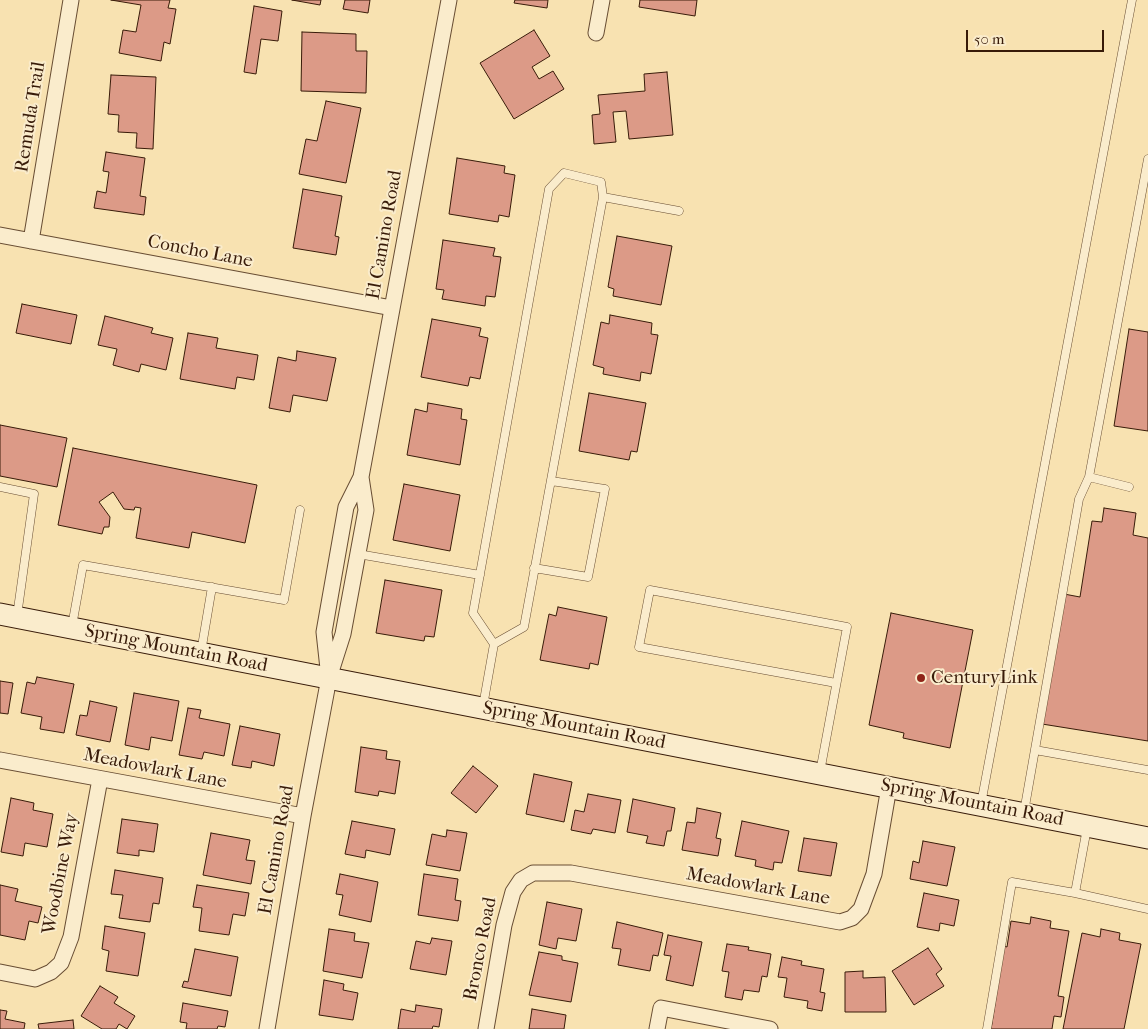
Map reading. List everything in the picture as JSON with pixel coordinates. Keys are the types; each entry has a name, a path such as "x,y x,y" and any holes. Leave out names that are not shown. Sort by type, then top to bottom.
{"main road":[{"name":"Spring Mountain Road","path":"8,616 1148,838"}],"street":[{"name":"Remuda Trail","path":"31,241 71,0"},
{"name":"El Camino Road","path":"329,678 324,632 346,507 361,477 449,0"},
{"path":"596,33 602,0"},
{"name":"Concho Lane","path":"0,235 392,308"},
{"name":"El Camino Road","path":"267,1029 303,816 329,678 343,634 366,510 361,477"},
{"name":"Meadowlark Lane","path":"0,760 303,816"},
{"name":"Woodbine Way","path":"0,972 35,979 51,972 61,962 71,937 100,779"},
{"name":"Meadowlark Lane","path":"521,880 533,873 571,873 840,922 852,918 861,909 874,874 889,787"},
{"name":"Bronco Road","path":"486,1029 504,925 513,892 521,880"},
{"path":"657,1029 661,1008 770,1029"}],"lane":[{"path":"981,805 1132,0"},
{"path":"1024,814 1078,499 1089,477 1148,159"},
{"path":"483,708 494,644 473,613 550,189 564,173 601,182 603,197 524,627 494,644"},
{"path":"603,197 679,211"},
{"path":"1089,477 1129,487"},
{"path":"534,568 588,577 596,538 605,489 551,481"},
{"path":"0,487 34,494 8,616"},
{"path":"72,628 83,565 284,600 300,510"},
{"path":"358,554 480,575"},
{"path":"201,653 212,588"},
{"path":"820,774 847,627 650,590 639,647 836,683"},
{"path":"1035,750 1148,770"},
{"path":"1075,893 1088,826"},
{"path":"987,1029 1012,882 1148,909"}],"building":[{"path":"111,0 170,0 168,8 176,9 170,44 164,42 161,61 119,53 123,30 136,32 141,5"},
{"path":"292,0 321,0 320,5"},
{"path":"345,0 370,0 368,13 343,9"},
{"path":"515,0 548,0 547,8 514,3"},
{"path":"640,0 697,0 695,16 639,7"},
{"path":"254,6 282,11 278,41 261,39 256,74 244,72"},
{"path":"534,30 550,56 532,67 539,79 553,71 564,89 514,119 480,63"},
{"path":"302,32 356,34 356,51 367,51 366,93 301,91"},
{"path":"667,72 673,135 629,139 626,111 613,112 616,142 594,144 592,115 600,114 598,95 645,91 644,74"},
{"path":"111,75 156,77 153,149 136,148 137,133 118,132 119,115 108,114"},
{"path":"326,101 361,108 346,183 299,174 306,139 317,141"},
{"path":"106,152 145,158 140,196 146,197 144,215 94,208 97,191 106,193 109,172 103,171"},
{"path":"457,158 505,166 504,173 515,175 509,217 499,215 498,222 449,214"},
{"path":"303,189 342,196 335,236 339,237 336,255 293,248"},
{"path":"617,236 672,246 661,305 613,296 614,289 608,287"},
{"path":"443,240 495,248 493,256 501,257 495,297 486,296 485,306 442,299 444,290 436,289"},
{"path":"22,304 77,315 71,344 16,333"},
{"path":"610,315 652,323 651,334 658,335 651,374 641,372 640,381 603,374 604,368 593,365 601,322 609,324"},
{"path":"105,316 153,328 151,333 173,338 166,370 141,364 139,372 113,365 117,349 98,345"},
{"path":"432,319 481,328 479,336 488,338 480,379 470,377 468,386 421,377"},
{"path":"1129,329 1148,332 1148,431 1114,426"},
{"path":"188,333 218,338 216,348 258,355 254,380 237,377 235,389 180,379"},
{"path":"297,351 336,358 327,401 293,395 290,412 269,408 278,357 296,361"},
{"path":"589,393 646,403 637,452 631,451 629,460 579,451"},
{"path":"428,403 462,409 461,419 467,420 460,465 407,455 415,409 427,412"},
{"path":"0,425 67,438 57,487 0,476"},
{"path":"73,448 257,485 245,543 192,532 189,548 136,538 141,508 135,507 134,510 124,509 113,492 99,502 110,517 109,527 104,527 102,534 58,525"},
{"path":"404,484 460,495 450,551 393,540"},
{"path":"1104,508 1136,513 1133,535 1148,538 1148,741 1042,724 1064,594 1080,597 1092,521 1102,522"},
{"path":"385,580 442,590 434,637 425,636 424,641 376,633"},
{"path":"558,607 607,617 598,665 590,663 589,669 540,660 549,614 556,616"},
{"name":"CenturyLink","path":"891,613 973,630 950,748 903,738 904,733 869,725"},
{"path":"37,677 74,684 64,733 40,729 42,717 21,713 27,682 35,684"},
{"path":"0,681 13,683 8,714 0,713"},
{"path":"134,693 179,701 172,741 151,737 149,750 125,745"},
{"path":"90,701 117,707 110,742 76,735 80,715 87,716"},
{"path":"188,708 201,710 199,718 230,724 224,756 204,752 202,759 179,755"},
{"path":"240,726 280,734 274,766 252,761 251,768 232,765"},
{"path":"361,747 387,751 386,759 400,761 395,794 379,791 378,796 355,792"},
{"path":"473,766 498,786 476,813 451,793"},
{"path":"534,774 572,782 564,822 526,814"},
{"path":"588,794 621,800 615,833 593,829 591,834 571,830 575,810 584,812"},
{"path":"11,798 34,803 33,810 53,814 47,847 25,843 23,856 1,852"},
{"path":"633,799 675,808 671,831 667,831 664,846 646,843 648,836 627,832"},
{"path":"697,808 721,813 716,838 721,839 718,856 682,850 687,822 695,823"},
{"path":"122,819 158,824 154,852 139,850 139,856 117,853"},
{"path":"352,821 395,829 390,855 366,850 365,858 345,854"},
{"path":"742,821 789,831 782,863 774,862 773,870 755,866 756,860 735,856"},
{"path":"447,830 467,833 460,871 426,865 432,834 446,837"},
{"path":"211,833 250,840 246,860 255,861 251,884 203,875"},
{"path":"804,838 837,843 831,876 798,871"},
{"path":"923,841 955,847 947,886 910,879 913,861 919,863"},
{"path":"115,870 163,878 159,904 153,903 150,922 119,918 123,895 111,894"},
{"path":"340,874 378,882 371,922 339,915 343,895 336,894"},
{"path":"424,874 458,879 455,900 461,901 458,921 418,915"},
{"path":"0,885 18,889 15,901 42,907 38,923 29,921 25,940 0,935"},
{"path":"197,885 249,893 245,916 233,914 229,935 199,931 202,908 193,907"},
{"path":"924,893 959,900 954,926 940,923 939,931 917,927"},
{"path":"547,902 582,909 576,941 558,938 556,949 539,945"},
{"path":"1031,917 1051,921 1050,928 1069,931 1058,996 1064,997 1061,1017 1054,1016 1052,1029 991,1029 1004,946 1007,947 1011,921 1030,924"},
{"path":"617,922 663,933 658,956 653,955 650,971 618,965 621,949 612,948"},
{"path":"105,926 145,933 138,976 106,971 109,951 102,949"},
{"path":"329,929 355,933 354,941 369,943 362,978 323,971"},
{"path":"1101,929 1120,933 1119,940 1141,944 1124,1029 1063,1029 1082,933 1100,937"},
{"path":"668,935 702,942 693,986 666,980 671,956 664,955"},
{"path":"432,938 452,941 446,975 410,969 416,941 430,944"},
{"path":"727,944 749,947 748,950 771,954 767,977 762,976 759,992 744,990 742,1000 725,997 729,972 722,971"},
{"path":"928,948 942,969 936,974 944,986 914,1005 892,971"},
{"path":"195,949 238,957 231,996 182,987 184,981 188,982"},
{"path":"539,952 562,956 562,960 578,963 571,1002 529,995"},
{"path":"782,957 802,961 801,965 824,969 820,992 825,993 822,1011 807,1008 808,1001 784,997 787,978 778,977"},
{"path":"863,971 863,978 885,977 886,1012 845,1012 845,972"},
{"path":"324,980 344,984 343,990 358,993 353,1020 319,1015"},
{"path":"100,986 118,997 114,1003 135,1016 127,1029 119,1024 116,1029 102,1029 81,1016"},
{"path":"183,1003 228,1011 225,1027 218,1026 217,1029 186,1029 187,1023 180,1022"},
{"path":"416,1005 442,1009 439,1027 433,1026 432,1029 398,1029 401,1009 415,1012"},
{"path":"532,1009 566,1015 564,1029 529,1029"},
{"path":"0,1010 7,1011 5,1019 25,1023 24,1029 0,1029"},
{"path":"73,1020 74,1029 39,1029 38,1024"}],"place":[{"name":"CenturyLink","path":"921,678"}]}
